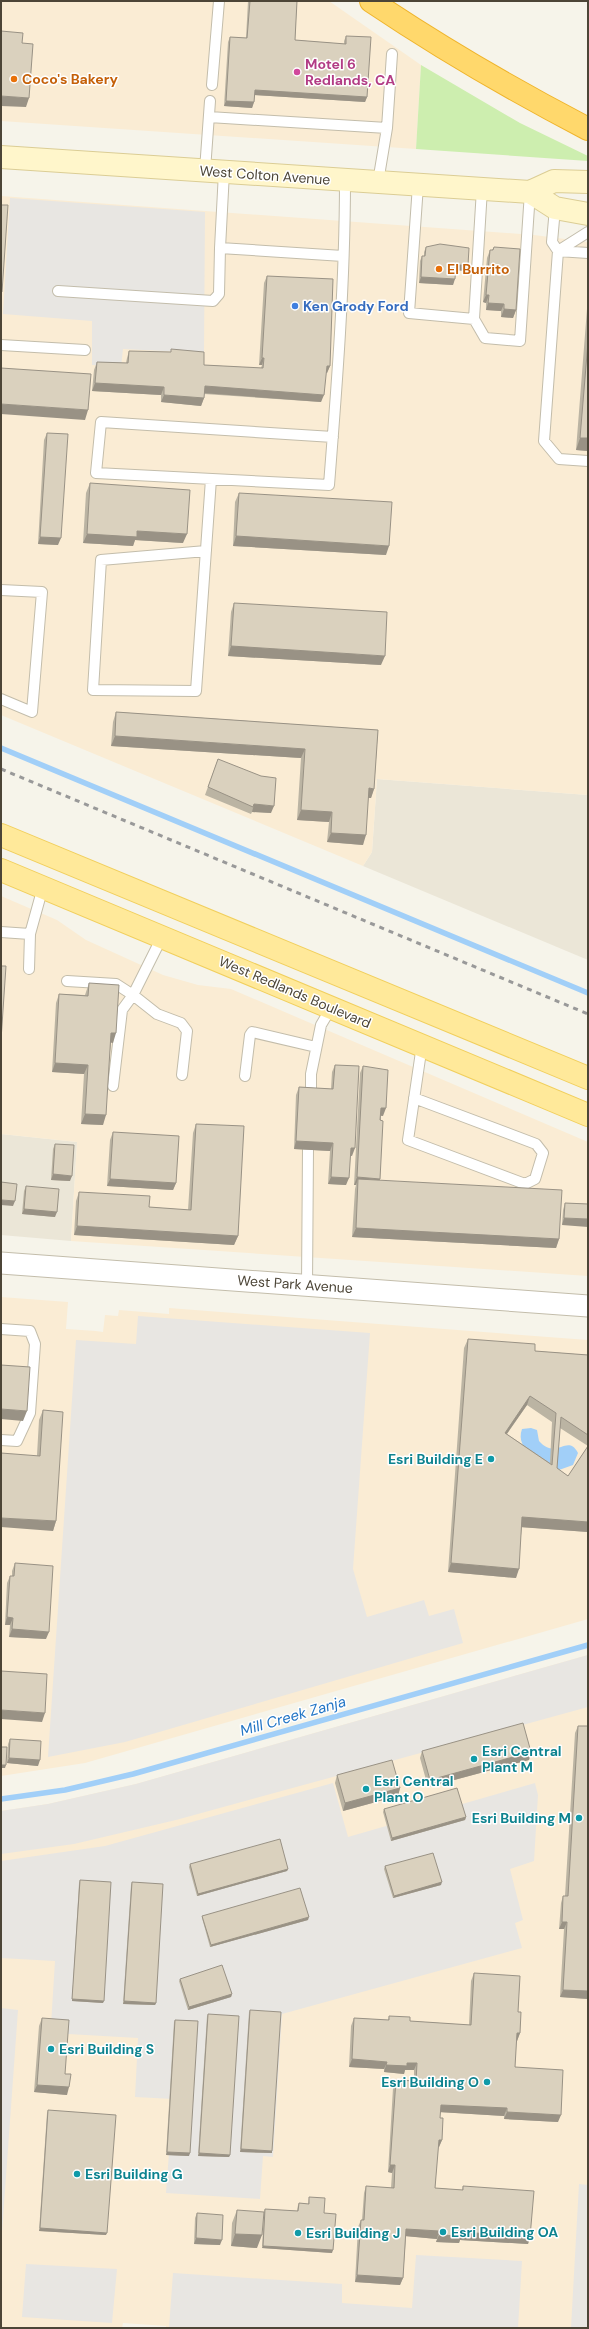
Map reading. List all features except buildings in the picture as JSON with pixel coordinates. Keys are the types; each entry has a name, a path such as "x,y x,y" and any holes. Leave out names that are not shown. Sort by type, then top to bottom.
{"highway":[{"path":"371,1 424,36 503,84 588,129"}],"main road":[{"name":"West Colton Avenue","path":"1,157 482,190 530,192 554,181 588,182"},
{"path":"530,192 554,208 588,214"},
{"path":"1,835 588,1078"},
{"name":"West Redlands Boulevard","path":"1,870 588,1115"}],"street":[{"name":"West Park Avenue","path":"1,1263 588,1306"}],"lane":[{"path":"212,85 219,1"},
{"path":"378,182 387,128 392,54"},
{"path":"58,291 213,301 219,294 220,248 209,117 210,101"},
{"path":"209,117 387,128"},
{"path":"333,437 101,422 96,473 329,485 333,437 343,256 345,180"},
{"path":"418,185 409,313 474,319"},
{"path":"482,190 474,319 485,338 520,341 530,192"},
{"path":"554,208 552,242 558,251 544,441 559,459 588,461"},
{"path":"558,251 588,232"},
{"path":"220,248 343,256"},
{"path":"558,251 588,253"},
{"path":"1,345 85,350"},
{"path":"206,551 101,560 93,690 196,691 206,551 211,479"},
{"path":"1,590 42,592 32,712 1,699"},
{"path":"29,969 30,934 43,887"},
{"path":"1,932 30,934"},
{"path":"114,1086 122,1010 133,995 162,937"},
{"path":"67,981 116,984 133,995 156,1014 181,1023 187,1031 182,1074"},
{"path":"310,1095 311,1074 320,1025 331,1008"},
{"path":"245,1076 250,1035 252,1032 316,1047"},
{"path":"414,1098 536,1144 543,1153 535,1179 525,1184 408,1140 414,1098 422,1045"},
{"path":"307,1285 308,1149"},
{"path":"1,1329 30,1331 35,1344 30,1413 17,1441 1,1440"}],"shaded area":[{"path":"1,1 329,1 421,65 416,149 1,121"},
{"path":"1,196 534,235 588,242 588,795 377,779 372,852 363,866 1,715"},
{"path":"10,198 205,212 204,353 123,349 121,367 92,365 92,321 3,314"},
{"path":"377,779 588,795 588,960 363,866 372,852"},
{"path":"1,896 57,920 86,940 163,975 198,985 231,989 588,1142 588,1276 71,1241 77,1142 1,1134"},
{"path":"1,1134 77,1142 71,1241 1,1235"},
{"path":"1,1297 68,1302 66,1329 103,1332 105,1315 118,1316 119,1310 169,1314 169,1308 588,1340 588,1619 85,1763 1,1776"},
{"path":"138,1316 370,1333 353,1569 367,1617 424,1600 429,1616 454,1609 463,1643 125,1742 48,1757 76,1340 136,1344"},
{"path":"588,1655 588,2328 166,2328 166,2326 123,2323 122,2328 1,2328 1,1811 48,1804 136,1784"},
{"path":"588,1655 588,1707 176,1820 74,1844 1,1854 1,1811 48,1804 136,1784"},
{"path":"333,1783 348,1837 535,1783 538,1795 534,1861 510,1869 523,1920 515,1923 522,1948 282,2014 273,2157 263,2156 260,2199 166,2193 173,2099 135,2097 138,2038 68,2034 69,2027 51,2025 55,1961 1,1958 1,1861 105,1846"},
{"path":"1,2008 18,2010 1,2246"},
{"path":"579,2184 588,2185 588,2328 571,2328"},
{"path":"416,2255 522,2261 518,2328 169,2328 173,2273 342,2284 342,2303 412,2308"},
{"path":"26,2264 117,2269 112,2323 22,2317"}],"green space":[{"path":"421,65 520,123 588,156 588,161 416,149"}],"water":[{"path":"531,1428 537,1430 539,1441 545,1446 556,1448 570,1446 574,1448 578,1453 573,1465 559,1470 539,1459 526,1449 522,1443 522,1429"}],"waterway":[{"path":"1,748 588,993"},
{"name":"Mill Creek Zanja","path":"1,1799 65,1790 133,1774 588,1645"}],"railway":[{"path":"1,769 588,1014"}],"place":[{"name":"Motel 6 Redlands, CA","path":"297,72"},
{"name":"Coco's Bakery","path":"14,79"},
{"name":"El Burrito","path":"439,269"},
{"name":"Ken Grody Ford","path":"295,306"},
{"name":"Esri Building E","path":"491,1459"},
{"name":"Esri Central Plant M","path":"474,1759"},
{"name":"Esri Central Plant O","path":"366,1789"},
{"name":"Esri Building M","path":"579,1818"},
{"name":"Esri Building S","path":"51,2049"},
{"name":"Esri Building O","path":"487,2082"},
{"name":"Esri Building G","path":"77,2174"},
{"name":"Esri Building OA","path":"443,2232"},
{"name":"Esri Building J","path":"298,2233"}]}
